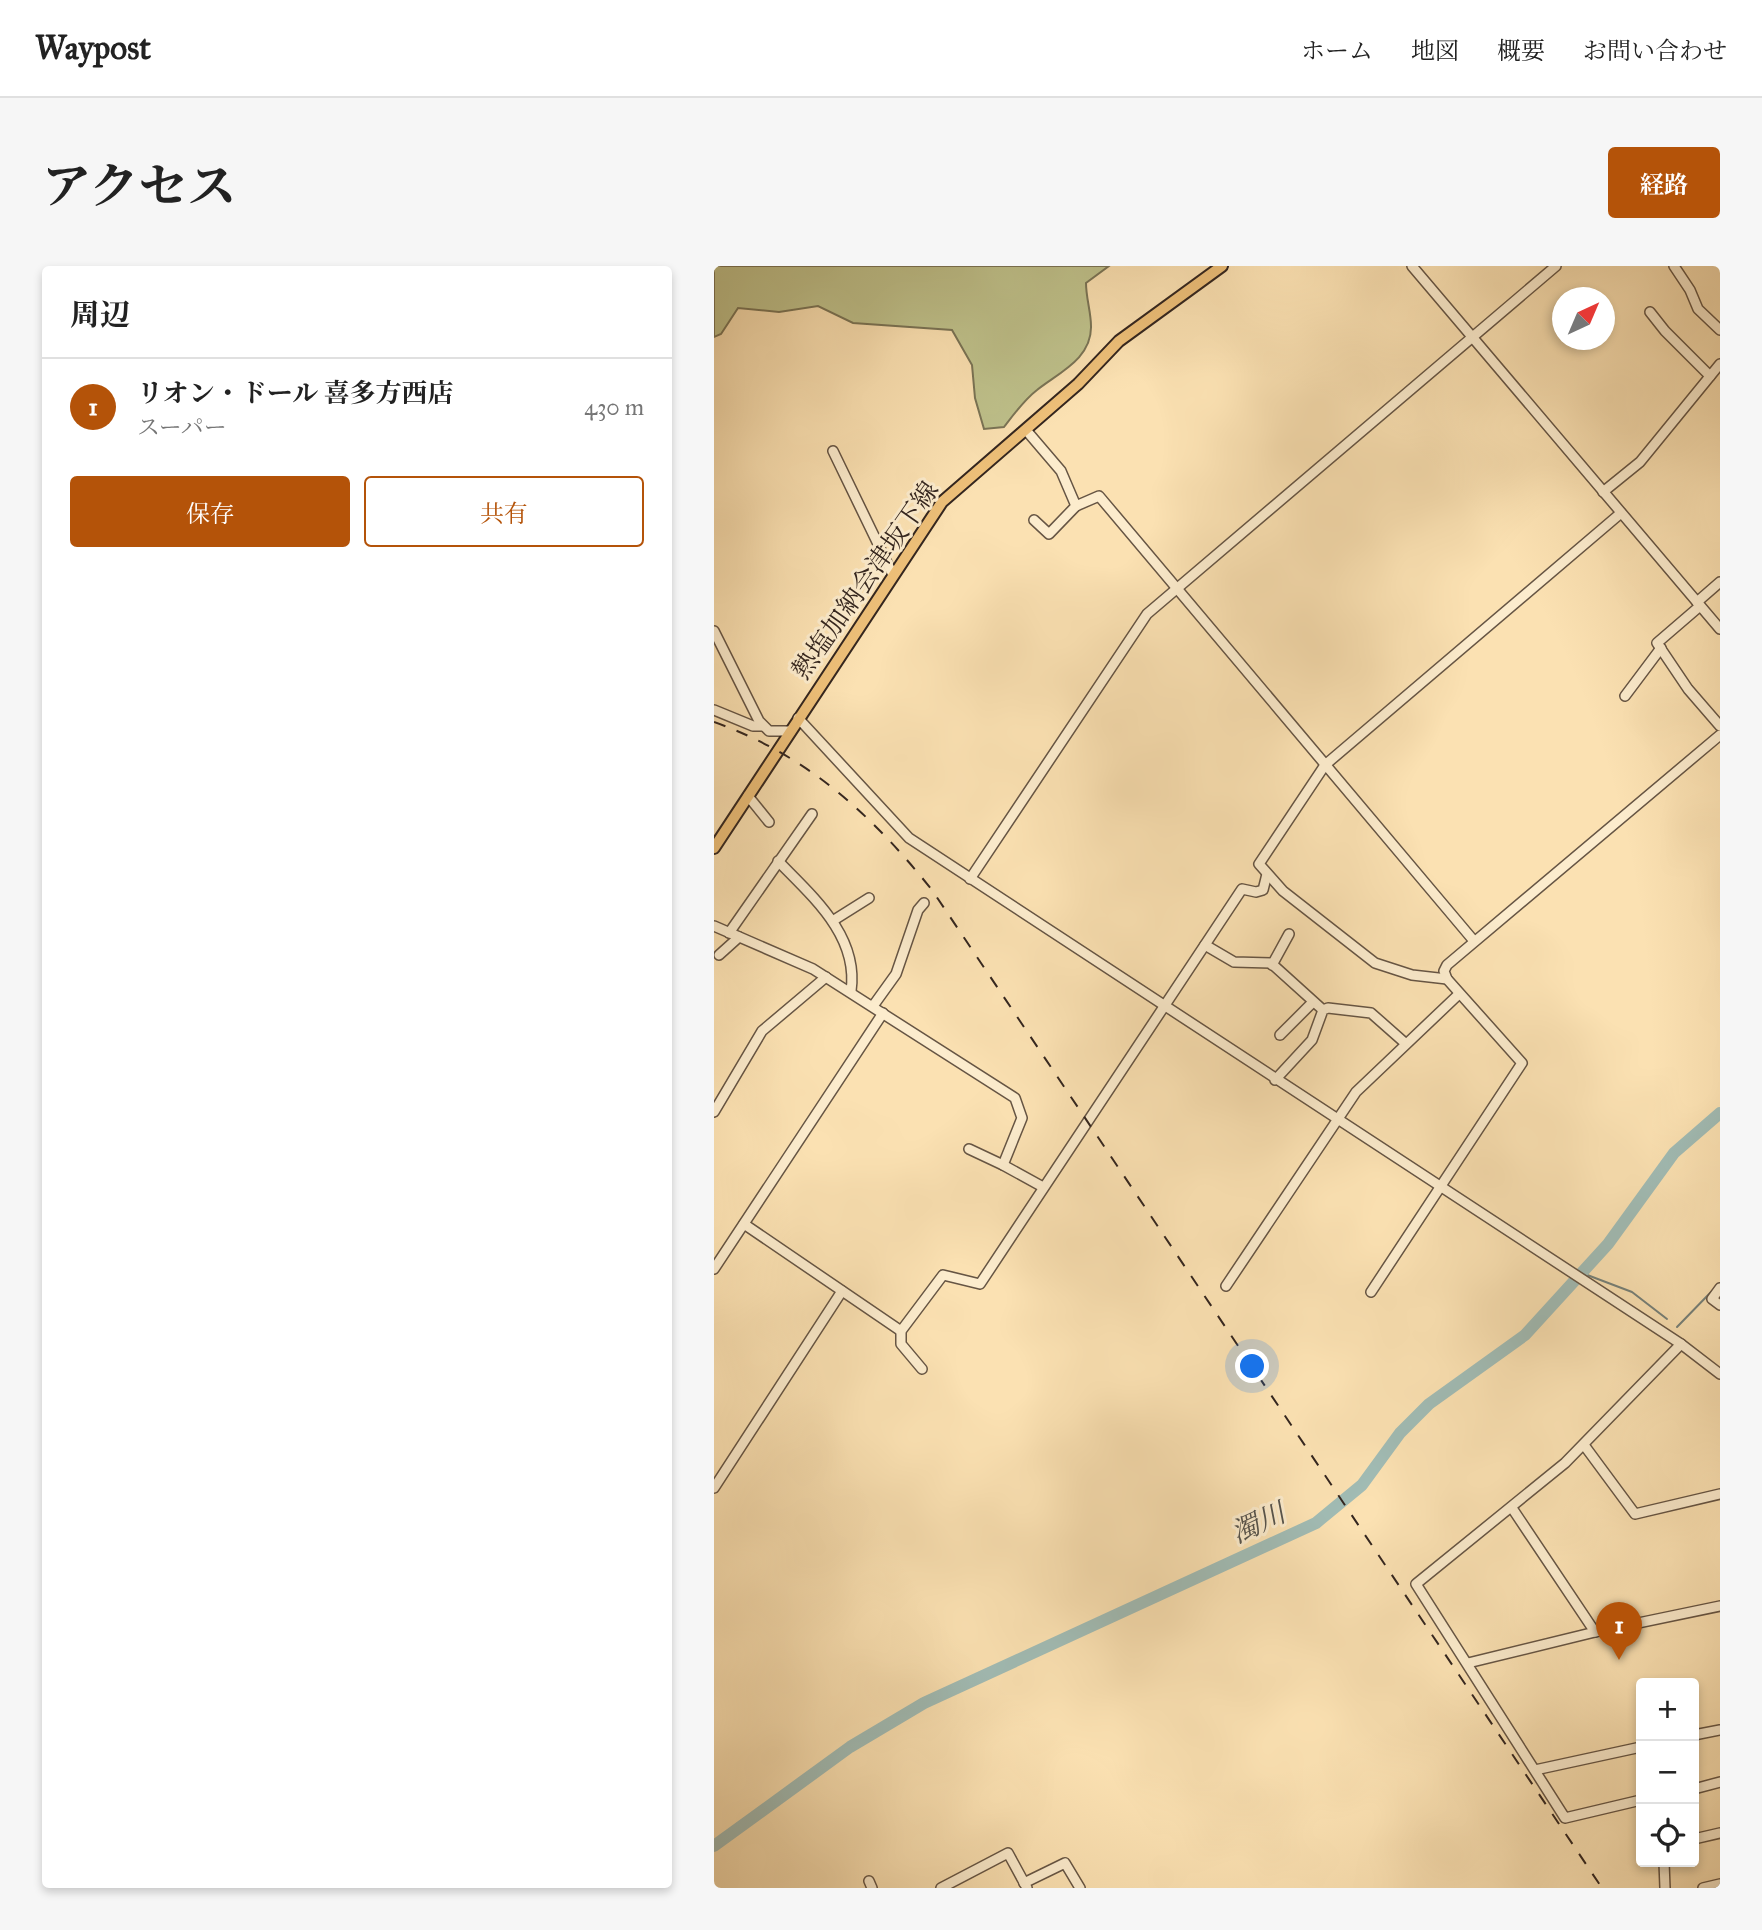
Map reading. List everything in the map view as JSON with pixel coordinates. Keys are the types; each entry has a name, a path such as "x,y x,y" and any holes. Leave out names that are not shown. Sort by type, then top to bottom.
{"main road":[{"name":"熱塩加納会津坂下線","path":"714,848 942,502 1078,384 1119,341 1222,266"}],"street":[{"path":"1412,266 1720,629"},
{"path":"970,879 1147,614 1556,266"},
{"path":"1674,266 1690,290 1698,309 1720,330"},
{"path":"1650,312 1710,376"},
{"path":"1603,492 1640,462 1720,363"},
{"path":"1026,430 1060,471 1076,506"},
{"path":"833,451 893,575"},
{"path":"1034,520 1049,534 1076,506 1100,496 1474,942"},
{"path":"1447,979 1412,975 1375,963 1267,874 1259,864 1325,765 1621,513"},
{"path":"1720,582 1658,640 1688,689 1720,726"},
{"path":"714,631 763,726 769,731 791,731"},
{"path":"1625,696 1661,648"},
{"path":"714,710 753,726 763,726"},
{"path":"798,718 898,828 970,879 1275,1080 1681,1344 1720,1374"},
{"path":"1371,1292 1522,1063 1447,979 1444,971 1447,965 1720,735"},
{"path":"748,796 769,821"},
{"path":"729,933 812,814"},
{"path":"778,861 834,920 853,971 851,990"},
{"path":"922,1368 901,1343 901,1331 943,1275 951,1274 980,1284 1242,890 1263,890 1267,874"},
{"path":"834,920 869,898"},
{"path":"873,1006 896,974 917,913 924,903"},
{"path":"714,926 826,976 851,990 1019,1102 1021,1128 1003,1165"},
{"path":"1272,965 1289,934"},
{"path":"719,955 739,937"},
{"path":"1205,945 1234,962 1272,965 1323,1010 1371,1013 1405,1043"},
{"path":"714,1112 741,1070 759,1034 826,976"},
{"path":"1226,1286 1360,1086 1459,994"},
{"path":"1280,1035 1312,1003"},
{"path":"1275,1080 1312,1040 1323,1010"},
{"path":"714,1269 883,1013"},
{"path":"969,1149 1043,1187"},
{"path":"744,1224 901,1331"},
{"path":"1720,1288 1712,1299 1720,1305"},
{"path":"714,1488 842,1291"},
{"path":"1636,1801 1565,1818 1416,1584 1512,1508 1584,1445 1681,1344"},
{"path":"1584,1445 1635,1514 1720,1494"},
{"path":"1512,1508 1595,1632"},
{"path":"1468,1663 1595,1632 1720,1606"},
{"path":"1699,1734 1720,1730"},
{"path":"1535,1770 1636,1748"},
{"path":"1699,1788 1720,1782"},
{"path":"1699,1838 1720,1833"},
{"path":"941,1888 1008,1853 1026,1885 1065,1863 1080,1888"},
{"path":"1664,1867 1665,1888"},
{"path":"1703,1888 1720,1884"}],"green space":[{"path":"714,266 1109,266 1086,283 1091,326 1090,338 1080,356 1032,394 1004,427 984,429 975,398 972,365 952,330 853,323 818,306 779,312 738,308 721,334 714,337"}],"waterway":[{"name":"濁川","path":"714,1846 850,1747 924,1703 1316,1523 1362,1485 1400,1433 1429,1404 1525,1335 1608,1244 1674,1153 1720,1113"},
{"path":"1582,1273 1632,1292 1667,1319"},
{"path":"1677,1327 1712,1291"}],"railway":[{"path":"714,722 779,751 835,790 885,836 932,890 1602,1888"}],"place":[{"name":"リオン・ドール 喜多方西店","path":"1619,1660"}]}
